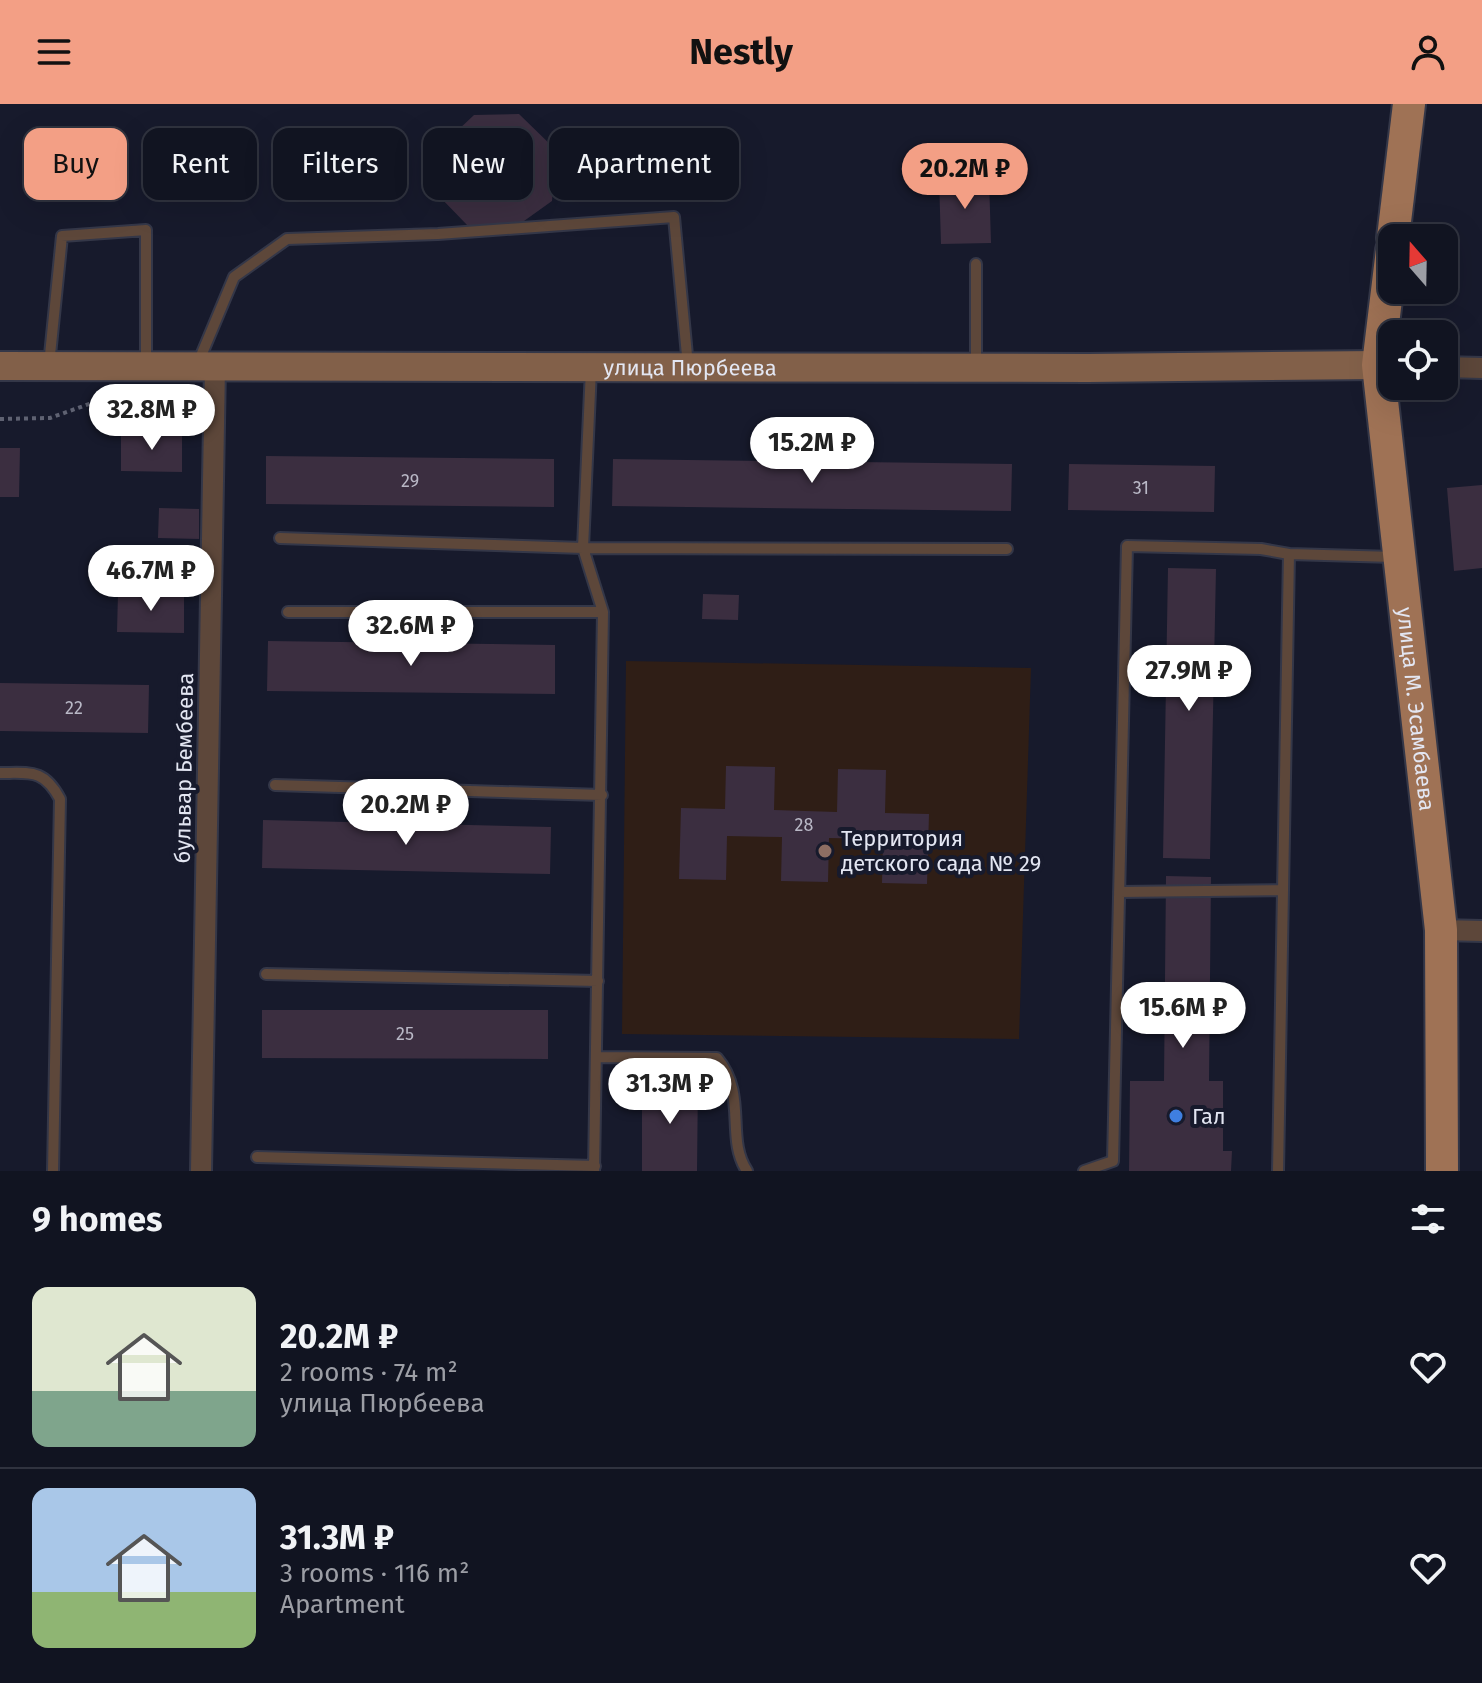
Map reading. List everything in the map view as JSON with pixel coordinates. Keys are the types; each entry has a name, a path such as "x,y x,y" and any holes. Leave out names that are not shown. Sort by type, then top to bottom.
{"main road":[{"path":"1395,224 1409,104"},
{"name":"улица Пюрбеева","path":"0,366 976,368 1378,365"},
{"name":"улица М. Эсамбаева","path":"1387,400 1398,557 1441,930 1442,1171"}],"street":[{"name":"бульвар Бембеева","path":"201,1171 206,366"},
{"path":"1458,367 1482,368"},
{"path":"1441,930 1482,931"}],"lane":[{"path":"206,366 234,277 287,239 438,234 674,217 689,368"},
{"path":"49,366 62,236 146,230 146,366"},
{"path":"976,264 976,368"},
{"path":"257,1157 594,1169 603,612 583,548 591,367"},
{"path":"280,538 583,548 1007,549"},
{"path":"1084,1171 1113,1161 1127,546 1261,549 1289,554 1398,557"},
{"path":"1278,1171 1289,554"},
{"path":"288,612 603,612"},
{"path":"0,773 36,773 52,784 60,799 53,1171"},
{"path":"275,785 602,795"},
{"path":"1119,892 1283,890"},
{"path":"266,974 598,981"},
{"path":"597,1057 717,1058 727,1070 734,1089 740,1160 747,1171"}],"path":[{"path":"0,419 50,418 120,393"}],"shaded area":[{"name":"Территория детского сада № 29","path":"626,661 1031,668 1019,1039 622,1034"}],"building":[{"path":"519,114 549,143 549,200 552,201 517,226 468,226 443,200 533,200 533,128 460,128 474,115"},
{"path":"989,178 991,243 941,244 939,179"},
{"path":"121,432 182,433 182,472 121,471"},
{"path":"0,448 20,448 19,497 0,497"},
{"path":"266,456 554,459 554,507 266,504"},
{"path":"613,459 1012,464 1011,511 612,506"},
{"path":"1069,464 1215,466 1214,512 1068,510"},
{"path":"1482,485 1482,568 1454,571 1447,488"},
{"path":"159,508 199,509 199,539 158,538"},
{"path":"1168,568 1216,569 1210,859 1163,858"},
{"path":"118,593 184,594 184,633 117,632"},
{"path":"703,594 739,595 738,620 702,619"},
{"path":"268,641 555,645 555,694 267,691"},
{"path":"0,683 149,685 148,733 0,731"},
{"path":"726,766 775,767 774,810 837,812 838,769 886,770 885,813 929,814 927,884 882,883 883,839 829,838 828,882 781,881 782,837 727,836 726,880 679,879 681,808 725,809"},
{"path":"263,820 551,827 550,874 262,868"},
{"path":"1166,876 1211,877 1209,1081 1223,1081 1223,1151 1232,1151 1231,1171 1129,1171 1130,1081 1164,1081"},
{"path":"262,1010 548,1010 548,1059 262,1058"},
{"path":"642,1080 698,1081 697,1171 642,1171"}],"place":[{"name":"Территория детского сада № 29","path":"825,851"},
{"name":"Гал","path":"1176,1116"}]}
